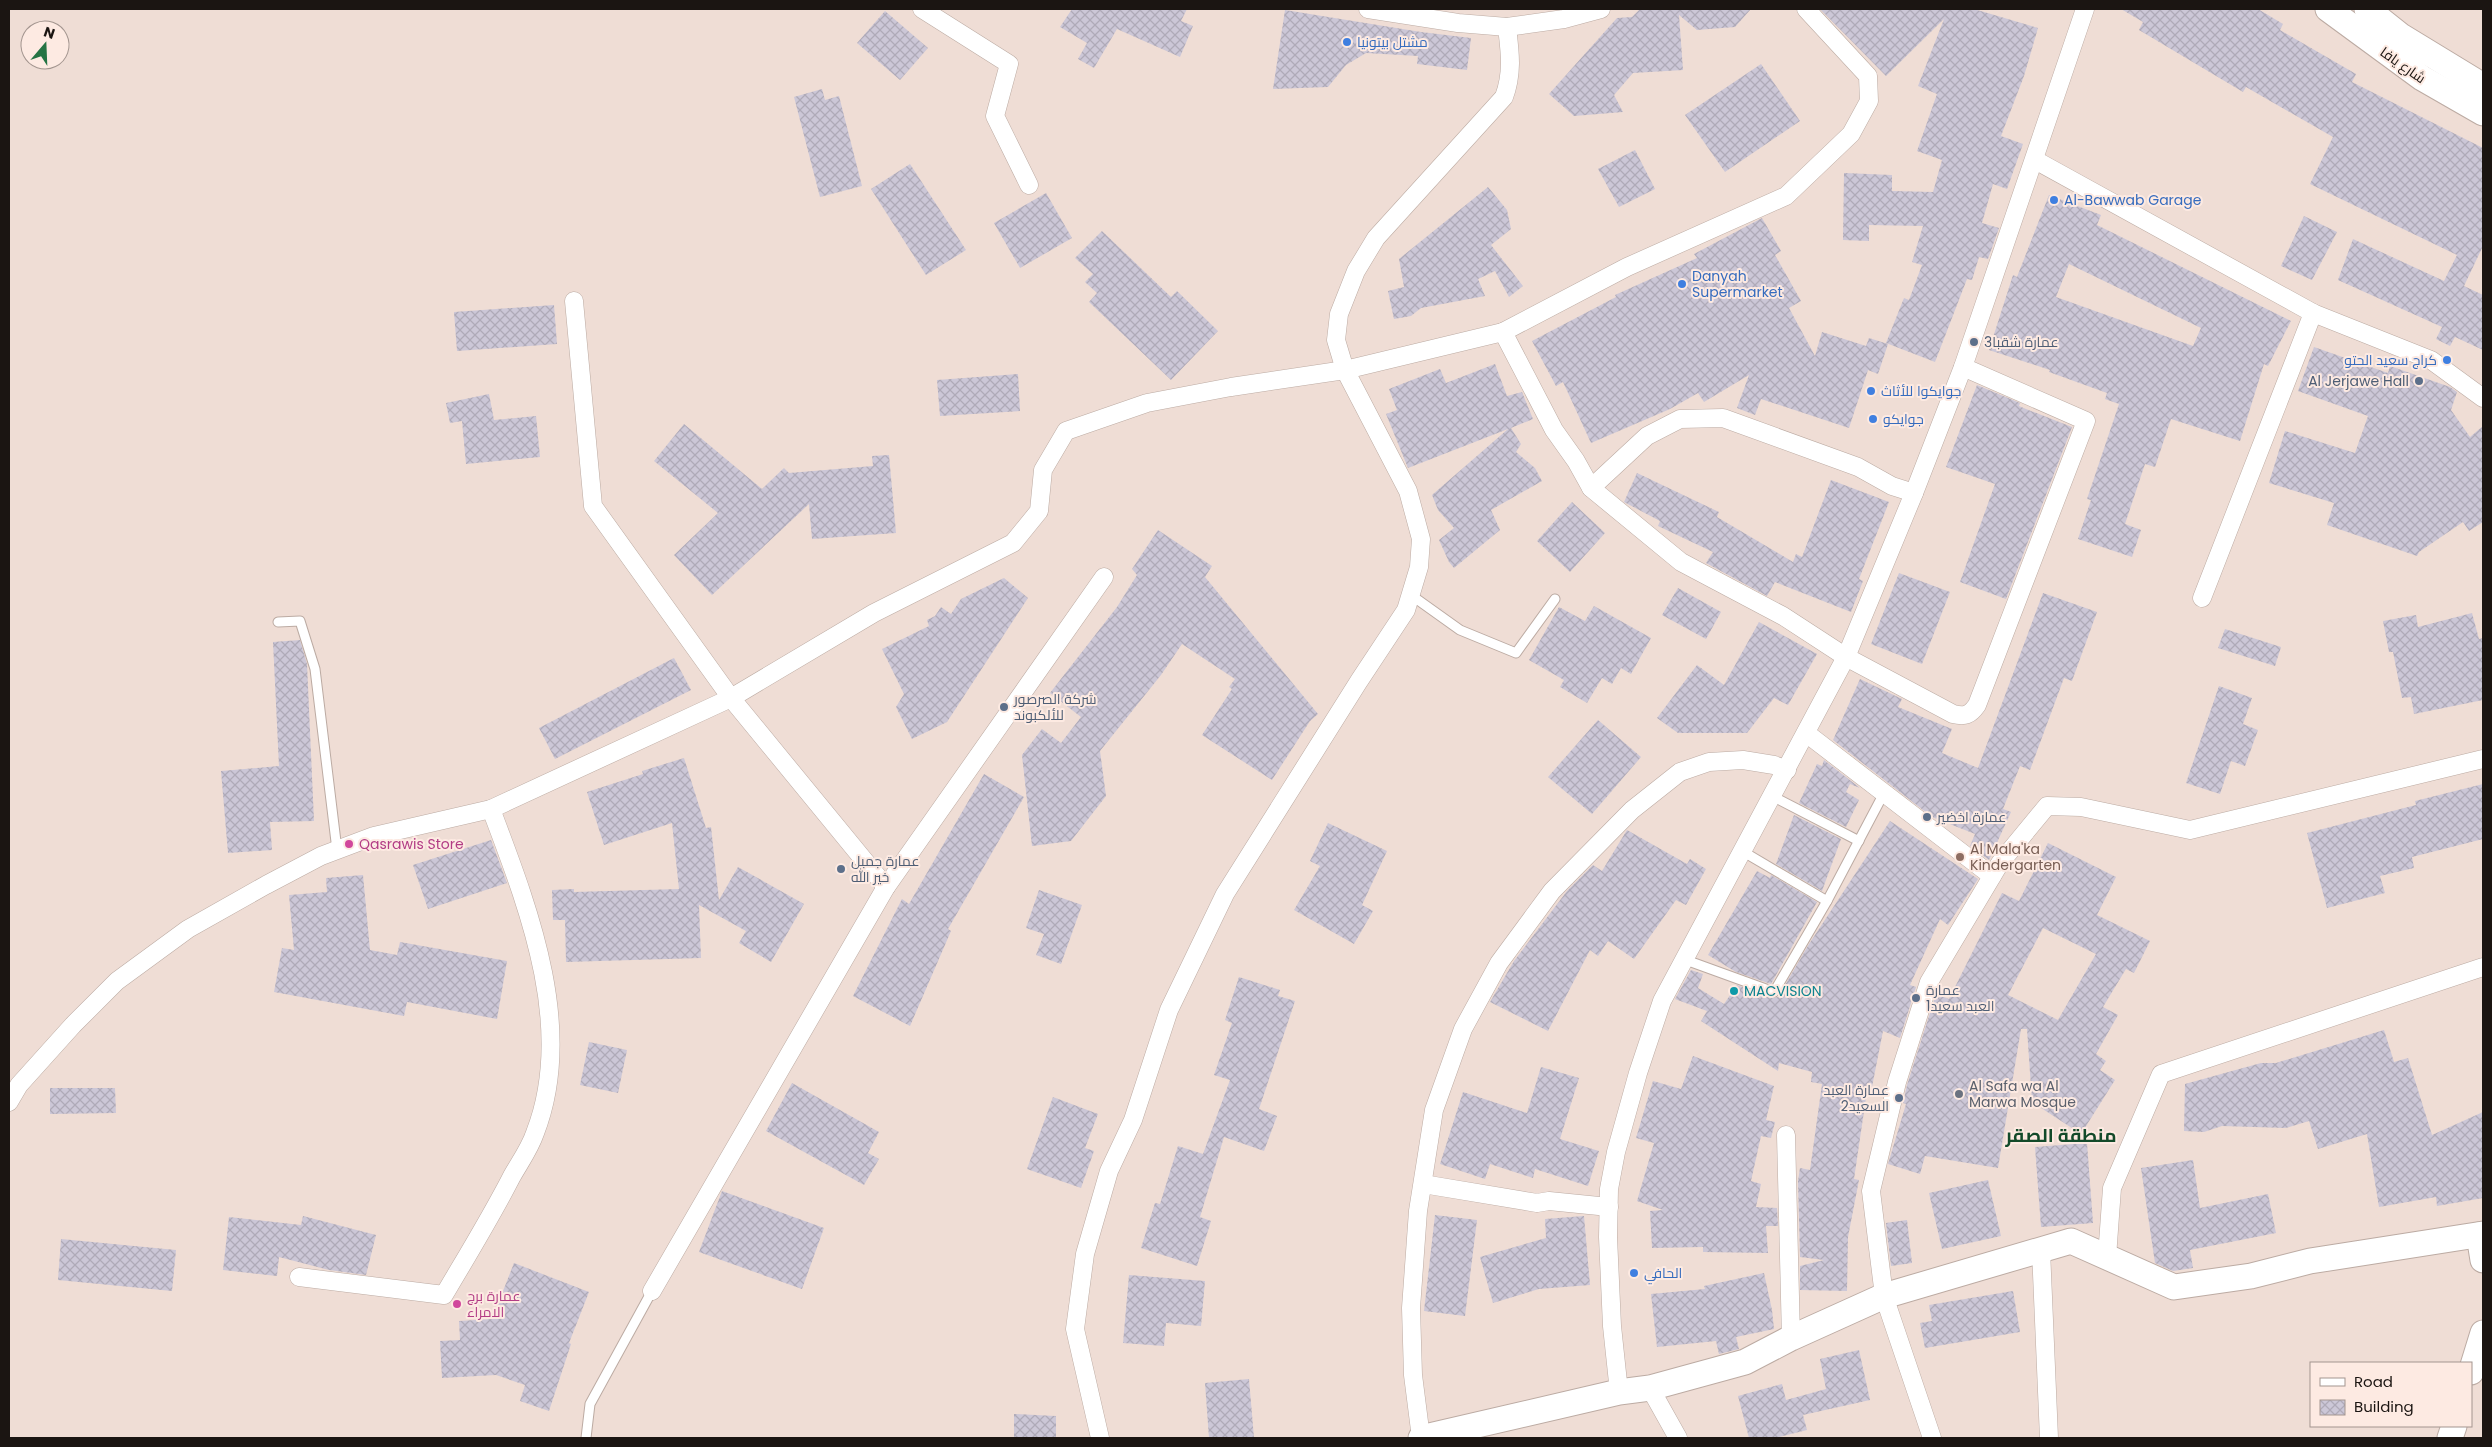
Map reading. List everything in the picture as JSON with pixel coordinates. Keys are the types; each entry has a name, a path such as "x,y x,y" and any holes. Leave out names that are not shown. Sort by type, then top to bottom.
{"street":[{"path":"922,9 1009,64 995,116 1029,185"},
{"path":"1368,9 1458,23 1507,27 1564,19 1602,9"},
{"path":"9,1102 19,1086 73,1025 117,982 188,929 282,877 337,850 374,836 491,809 731,698 874,613 1013,543 1039,511 1043,470 1066,431 1147,403 1231,387 1345,370 1504,332 1627,267 1786,196 1851,134 1869,100 1868,76 1806,9"},
{"path":"1619,1392 1612,1326 1608,1237 1610,1188 1616,1152 1638,1073 1662,1001 1846,657 1914,493 1963,367 2085,9"},
{"name":"شارع يافا","path":"2328,9 2422,78 2483,113"},
{"name":"شارع يافا","path":"2367,9 2401,36 2483,86"},
{"path":"1100,1438 1075,1329 1085,1254 1110,1171 1133,1120 1169,1010 1225,894 1406,610 1419,568 1420,539 1408,491 1345,370 1336,340 1339,314 1356,271 1376,238 1504,97 1510,73 1507,27"},
{"path":"2035,160 2313,313 2431,360 2483,398"},
{"path":"574,300 592,506 731,698 886,887"},
{"path":"2202,598 2313,313"},
{"path":"1504,332 1554,430 1576,461 1591,488 1681,562 1783,616 1846,657 1953,714 1962,716 1971,714 1978,705 2086,421 1963,367"},
{"path":"1591,488 1647,436 1680,419 1724,418 1858,467 1892,486 1914,493"},
{"path":"652,1291 886,887 1104,577"},
{"path":"1806,733 1992,876"},
{"path":"1932,1438 1884,1296 1871,1191 1897,1082 1929,982 2000,863 2047,806 2081,807 2190,830 2483,759"},
{"path":"1787,770 1774,765 1743,760 1709,762 1680,772 1632,810 1552,891 1499,963 1463,1029 1434,1110 1422,1184 1411,1308 1413,1375 1434,1437 1619,1392 1650,1388 1745,1362 1791,1338 1884,1296 2071,1241 2174,1287 2251,1276 2310,1261 2481,1234 2483,1260"},
{"path":"299,1277 444,1295 492,1215 535,1133 547,1091 551,1028 542,967 522,891 491,809"},
{"path":"2107,1257 2112,1188 2161,1074 2483,967"},
{"path":"1786,1135 1791,1338"},
{"path":"1422,1184 1537,1203 1549,1201 1609,1207"},
{"path":"2041,1250 2049,1438"},
{"path":"2472,1369 2483,1332"},
{"path":"1650,1388 1678,1438"}],"lane":[{"path":"1411,595 1460,630 1516,653 1555,599"},
{"path":"278,622 300,621 315,669 337,850"},
{"path":"1683,959 1774,992 1827,901 1884,793"},
{"path":"1772,796 1859,840"},
{"path":"1742,851 1827,901"},
{"path":"586,1438 590,1404 652,1291"}],"building":[{"path":"1072,9 1187,9 1181,21 1193,26 1180,57 1117,29 1094,68 1078,59 1087,43 1060,27"},
{"path":"1640,9 1751,9 1735,27 1697,30 1679,15 1683,70 1633,73 1614,95 1623,112 1574,116 1549,94 1617,18 1632,17"},
{"path":"1820,9 1974,9 2038,28 2024,76 2001,136 2023,144 2007,189 1993,184 1982,223 1999,228 1988,259 1979,257 1972,280 1967,279 1935,362 1886,343 1904,298 1909,300 1922,265 1912,262 1923,226 1869,225 1869,241 1843,240 1844,173 1892,175 1892,191 1933,192 1942,160 1917,151 1937,94 1918,86 1944,19 1886,76"},
{"path":"2121,9 2258,9 2283,24 2280,30 2356,74 2352,82 2483,148 2483,246 2464,286 2483,295 2483,350 2455,337 2450,346 2436,339 2442,327 2338,280 2353,239 2444,281 2457,255 2310,184 2333,137 2246,87 2243,92 2139,30 2143,22"},
{"name":"مشتل بيتونيا","path":"1285,10 1421,32 1471,38 1467,70 1417,64 1418,56 1366,53 1346,65 1328,87 1273,89"},
{"path":"885,11 928,48 900,80 857,43"},
{"path":"1761,64 1800,121 1725,172 1685,115"},
{"path":"822,89 825,100 839,96 862,186 820,197 794,97"},
{"path":"1635,150 1655,189 1619,207 1598,169"},
{"path":"910,164 966,250 926,275 871,189"},
{"path":"1488,187 1507,210 1511,229 1491,245 1523,286 1509,297 1495,271 1478,279 1485,296 1421,308 1411,316 1394,319 1388,291 1404,287 1399,259"},
{"path":"1046,193 1072,238 1020,268 994,223"},
{"path":"2049,195 2101,215 2097,225 2291,321 2268,366 2264,364 2240,441 2171,419 2155,467 2145,464 2125,524 2141,530 2132,557 2078,539 2091,500 2087,499 2119,404 2105,399 2107,393 2049,372 2050,370 1989,350 2013,275 2017,277","holes":["2069,264 2201,328 2193,346 2056,297"]},
{"path":"2304,216 2337,232 2312,280 2281,266"},
{"path":"1762,218 1781,251 1775,255 1801,301 1789,308 1815,356 1822,332 1866,346 1869,338 1888,344 1878,374 1868,370 1849,428 1761,399 1755,415 1737,408 1749,375 1704,402 1698,393 1670,409 1591,443 1563,382 1556,386 1532,341 1616,297 1615,295 1697,258 1694,254"},
{"path":"1102,231 1171,297 1177,291 1218,331 1171,380 1089,302 1097,293 1085,282 1093,274 1075,258"},
{"path":"554,305 557,344 457,351 454,312"},
{"path":"2314,347 2388,373 2390,366 2450,387 2457,392 2451,410 2470,437 2483,426 2483,522 2469,531 2463,522 2419,552 2417,556 2327,525 2334,503 2269,483 2285,431 2355,453 2368,416 2298,391"},
{"path":"1495,364 1507,396 1522,392 1533,419 1511,428 1521,444 1516,452 1535,468 1542,481 1491,510 1500,530 1454,568 1449,562 1439,540 1454,528 1438,510 1432,495 1508,429 1408,468 1386,414 1397,410 1389,389 1440,369 1446,383"},
{"path":"1018,374 1020,411 940,416 937,380"},
{"path":"1977,385 2020,403 2019,406 2072,427 2006,599 1960,582 1995,484 1946,467"},
{"path":"489,394 494,420 536,416 540,457 466,464 462,421 450,423 446,403"},
{"path":"684,424 762,489 784,468 789,473 873,466 872,456 889,455 896,533 812,539 809,504 712,595 674,555 718,513 654,461"},
{"path":"1637,473 1719,512 1717,517 1793,562 1796,554 1802,557 1831,480 1889,502 1859,579 1863,581 1851,612 1775,582 1767,596 1706,563 1713,552 1658,526 1660,521 1624,502"},
{"path":"1572,502 1605,533 1570,572 1537,541"},
{"path":"1158,530 1212,566 1205,577 1318,714 1310,721 1272,780 1202,735 1232,689 1229,687 1235,679 1182,644 1161,675 1100,751 1106,796 1071,841 1032,846 1022,755 1042,729 1061,743 1081,717 1050,693 1117,607 1137,575 1132,569"},
{"path":"1899,573 1950,592 1922,664 1871,644"},
{"path":"1004,578 1028,598 947,722 912,739 896,707 904,694 882,649 929,626 927,620 935,616 941,607 951,614 961,599"},
{"path":"1678,588 1721,612 1706,639 1662,615"},
{"path":"2043,593 2097,612 2072,681 2064,678 2030,770 2020,766 2003,809 2011,812 1989,860 1970,846 1975,834 1932,817 1833,740 1860,679 1902,699 1898,707 1952,729 1942,753 1978,768"},
{"path":"1594,606 1651,638 1631,674 1621,668 1612,684 1602,678 1587,703 1560,687 1564,680 1529,660 1559,607 1585,621"},
{"path":"2472,613 2479,639 2483,638 2483,700 2414,714 2411,697 2402,698 2393,652 2389,652 2383,621 2416,615 2418,627"},
{"path":"1759,622 1817,654 1788,705 1774,698 1747,733 1678,733 1657,718 1697,665 1724,685"},
{"path":"2225,629 2281,647 2275,666 2218,648"},
{"path":"300,640 307,664 314,821 270,822 272,850 228,853 221,771 279,766 273,642"},
{"path":"674,658 691,690 555,759 539,728"},
{"path":"2219,686 2252,698 2243,724 2258,730 2245,766 2231,761 2220,794 2186,783"},
{"path":"1598,720 1641,757 1592,814 1548,777"},
{"path":"684,758 706,828 711,827 719,900 738,867 804,904 771,962 739,943 746,931 699,905 701,958 566,962 565,920 553,920 552,890 574,889 574,892 679,889 672,823 604,845 587,792 643,774 642,771"},
{"path":"1824,760 1860,788 1850,784 1846,792 1859,800 1846,827 1799,803 1817,764 1822,766"},
{"path":"984,774 1024,797 948,929 951,931 910,1026 853,996 902,899 909,904"},
{"path":"2483,784 2483,839 2412,857 2414,868 2380,876 2385,893 2327,908 2307,833 2416,805 2415,801"},
{"path":"1794,815 1841,839 1822,891 1776,864"},
{"path":"1890,821 1978,879 1948,925 1940,919 1910,985 1916,987 1900,1038 1883,1031 1871,1092 1867,1091 1854,1179 1859,1180 1848,1237 1847,1291 1800,1290 1800,1266 1824,1260 1800,1257 1798,1181 1800,1168 1810,1170 1822,1084 1811,1082 1812,1072 1779,1063 1778,1071 1701,1021 1707,1011 1675,999 1691,970 1703,974 1698,988 1724,1004 1737,985 1772,998 1778,997 1809,944"},
{"path":"1328,823 1387,851 1362,905 1373,911 1354,944 1294,910 1320,866 1310,861"},
{"path":"1627,830 1687,864 1690,859 1706,869 1686,905 1676,900 1634,959 1608,941 1598,956 1590,950 1548,1031 1490,1002 1514,961 1567,891 1593,865 1602,871"},
{"path":"491,840 507,883 428,909 413,865"},
{"path":"2048,843 2116,877 2097,915 2150,941 2134,973 2126,969 2103,1007 2118,1015 2096,1054 2106,1061 2100,1070 2115,1080 2081,1134 2032,1102 2027,1029 2021,1029 1998,1168 1925,1156 1920,1174 1888,1164 1906,1104 1903,1103 1907,1085 1936,994 1949,999 2002,893 2019,901","holes":["2043,928 2096,954 2058,1020 2008,995"]},
{"path":"1757,871 1770,878 1771,875 1817,902 1771,984 1736,972 1708,955"},
{"path":"363,875 370,950 397,955 400,942 507,961 497,1019 407,1002 404,1016 274,992 282,948 294,950 289,895 327,892 326,878"},
{"path":"1039,890 1082,905 1061,964 1036,955 1044,934 1026,928"},
{"path":"1239,977 1280,990 1278,996 1295,1001 1259,1109 1277,1116 1264,1151 1224,1137 1200,1217 1211,1221 1197,1266 1141,1248 1155,1203 1160,1204 1178,1146 1203,1154 1230,1080 1214,1075 1232,1023 1225,1020"},
{"path":"2384,1030 2394,1062 2408,1058 2432,1135 2483,1112 2483,1198 2437,1206 2436,1197 2379,1207 2367,1134 2318,1149 2309,1121 2286,1128 2222,1126 2204,1132 2184,1131 2185,1084 2261,1063 2276,1063"},
{"path":"589,1042 627,1050 618,1093 580,1085"},
{"path":"1693,1056 1774,1086 1766,1120 1775,1122 1771,1138 1761,1136 1751,1181 1761,1184 1756,1207 1777,1208 1778,1226 1766,1226 1768,1253 1703,1252 1703,1247 1652,1248 1650,1211 1663,1210 1637,1201 1654,1143 1636,1138 1653,1081 1681,1089"},
{"path":"1541,1067 1579,1078 1560,1139 1599,1151 1588,1186 1535,1169 1533,1178 1490,1164 1485,1179 1440,1164 1463,1092 1527,1113"},
{"path":"792,1083 879,1132 868,1153 879,1159 864,1185 766,1131"},
{"path":"50,1088 115,1088 116,1113 50,1114"},
{"path":"1053,1097 1098,1114 1085,1148 1094,1151 1081,1188 1027,1169"},
{"path":"2087,1143 2093,1223 2041,1227 2035,1147"},
{"path":"2193,1160 2200,1208 2268,1194 2276,1233 2190,1250 2193,1268 2173,1271 2155,1263 2141,1168"},
{"path":"1988,1180 2001,1236 1942,1249 1929,1193"},
{"path":"722,1191 824,1228 802,1289 699,1252"},
{"path":"1435,1215 1477,1220 1465,1316 1424,1311"},
{"path":"303,1216 376,1235 366,1275 329,1270 279,1257 277,1276 223,1270 229,1217 301,1225"},
{"path":"1584,1216 1590,1285 1539,1289 1493,1303 1480,1257 1546,1238 1545,1219"},
{"path":"1907,1220 1912,1263 1891,1266 1886,1223"},
{"path":"61,1239 176,1250 172,1291 58,1280"},
{"path":"514,1263 589,1292 569,1343 571,1344 549,1411 520,1401 525,1385 496,1375 442,1378 440,1341 460,1340 459,1321 492,1319"},
{"path":"1764,1273 1774,1329 1736,1337 1739,1349 1719,1354 1716,1341 1657,1347 1651,1294 1705,1289 1704,1286"},
{"path":"1129,1275 1205,1281 1201,1326 1166,1323 1164,1346 1123,1343"},
{"path":"2013,1291 2020,1332 1925,1348 1920,1323 1932,1321 1929,1305"},
{"path":"1859,1350 1870,1400 1803,1415 1807,1430 1775,1438 1749,1438 1738,1396 1782,1384 1786,1400 1826,1389 1820,1359"},
{"path":"1249,1379 1254,1438 1209,1438 1205,1383"},
{"path":"1014,1414 1056,1416 1056,1438 1014,1438"}],"place":[{"name":"مشتل بيتونيا","path":"1347,42"},
{"name":"Al-Bawwab Garage","path":"2054,200"},
{"name":"Danyah Supermarket","path":"1682,284"},
{"name":"عمارة شقبا3","path":"1974,342"},
{"name":"كراج سعيد الحتو","path":"2447,360"},
{"name":"Al Jerjawe Hall","path":"2419,381"},
{"name":"جوايكوا للأثاث","path":"1871,391"},
{"name":"جوايكو","path":"1873,419"},
{"name":"شركة الصرصور للألكبوند","path":"1004,707"},
{"name":"عمارة اخضير","path":"1927,817"},
{"name":"Qasrawis Store","path":"349,844"},
{"name":"Al Mala'ka Kindergarten","path":"1960,857"},
{"name":"عمارة جميل خير الله","path":"841,869"},
{"name":"MACVISION","path":"1734,991"},
{"name":"عمارة العبد سعيد1","path":"1916,998"},
{"name":"Al Safa wa Al Marwa Mosque","path":"1959,1094"},
{"name":"عمارة العبد السعيد2","path":"1899,1098"},
{"name":"الحافي","path":"1634,1273"},
{"name":"عمارة برج الامراء","path":"457,1304"}],"district":[{"name":"منطقة الصقر","path":"2061,1135"}]}
